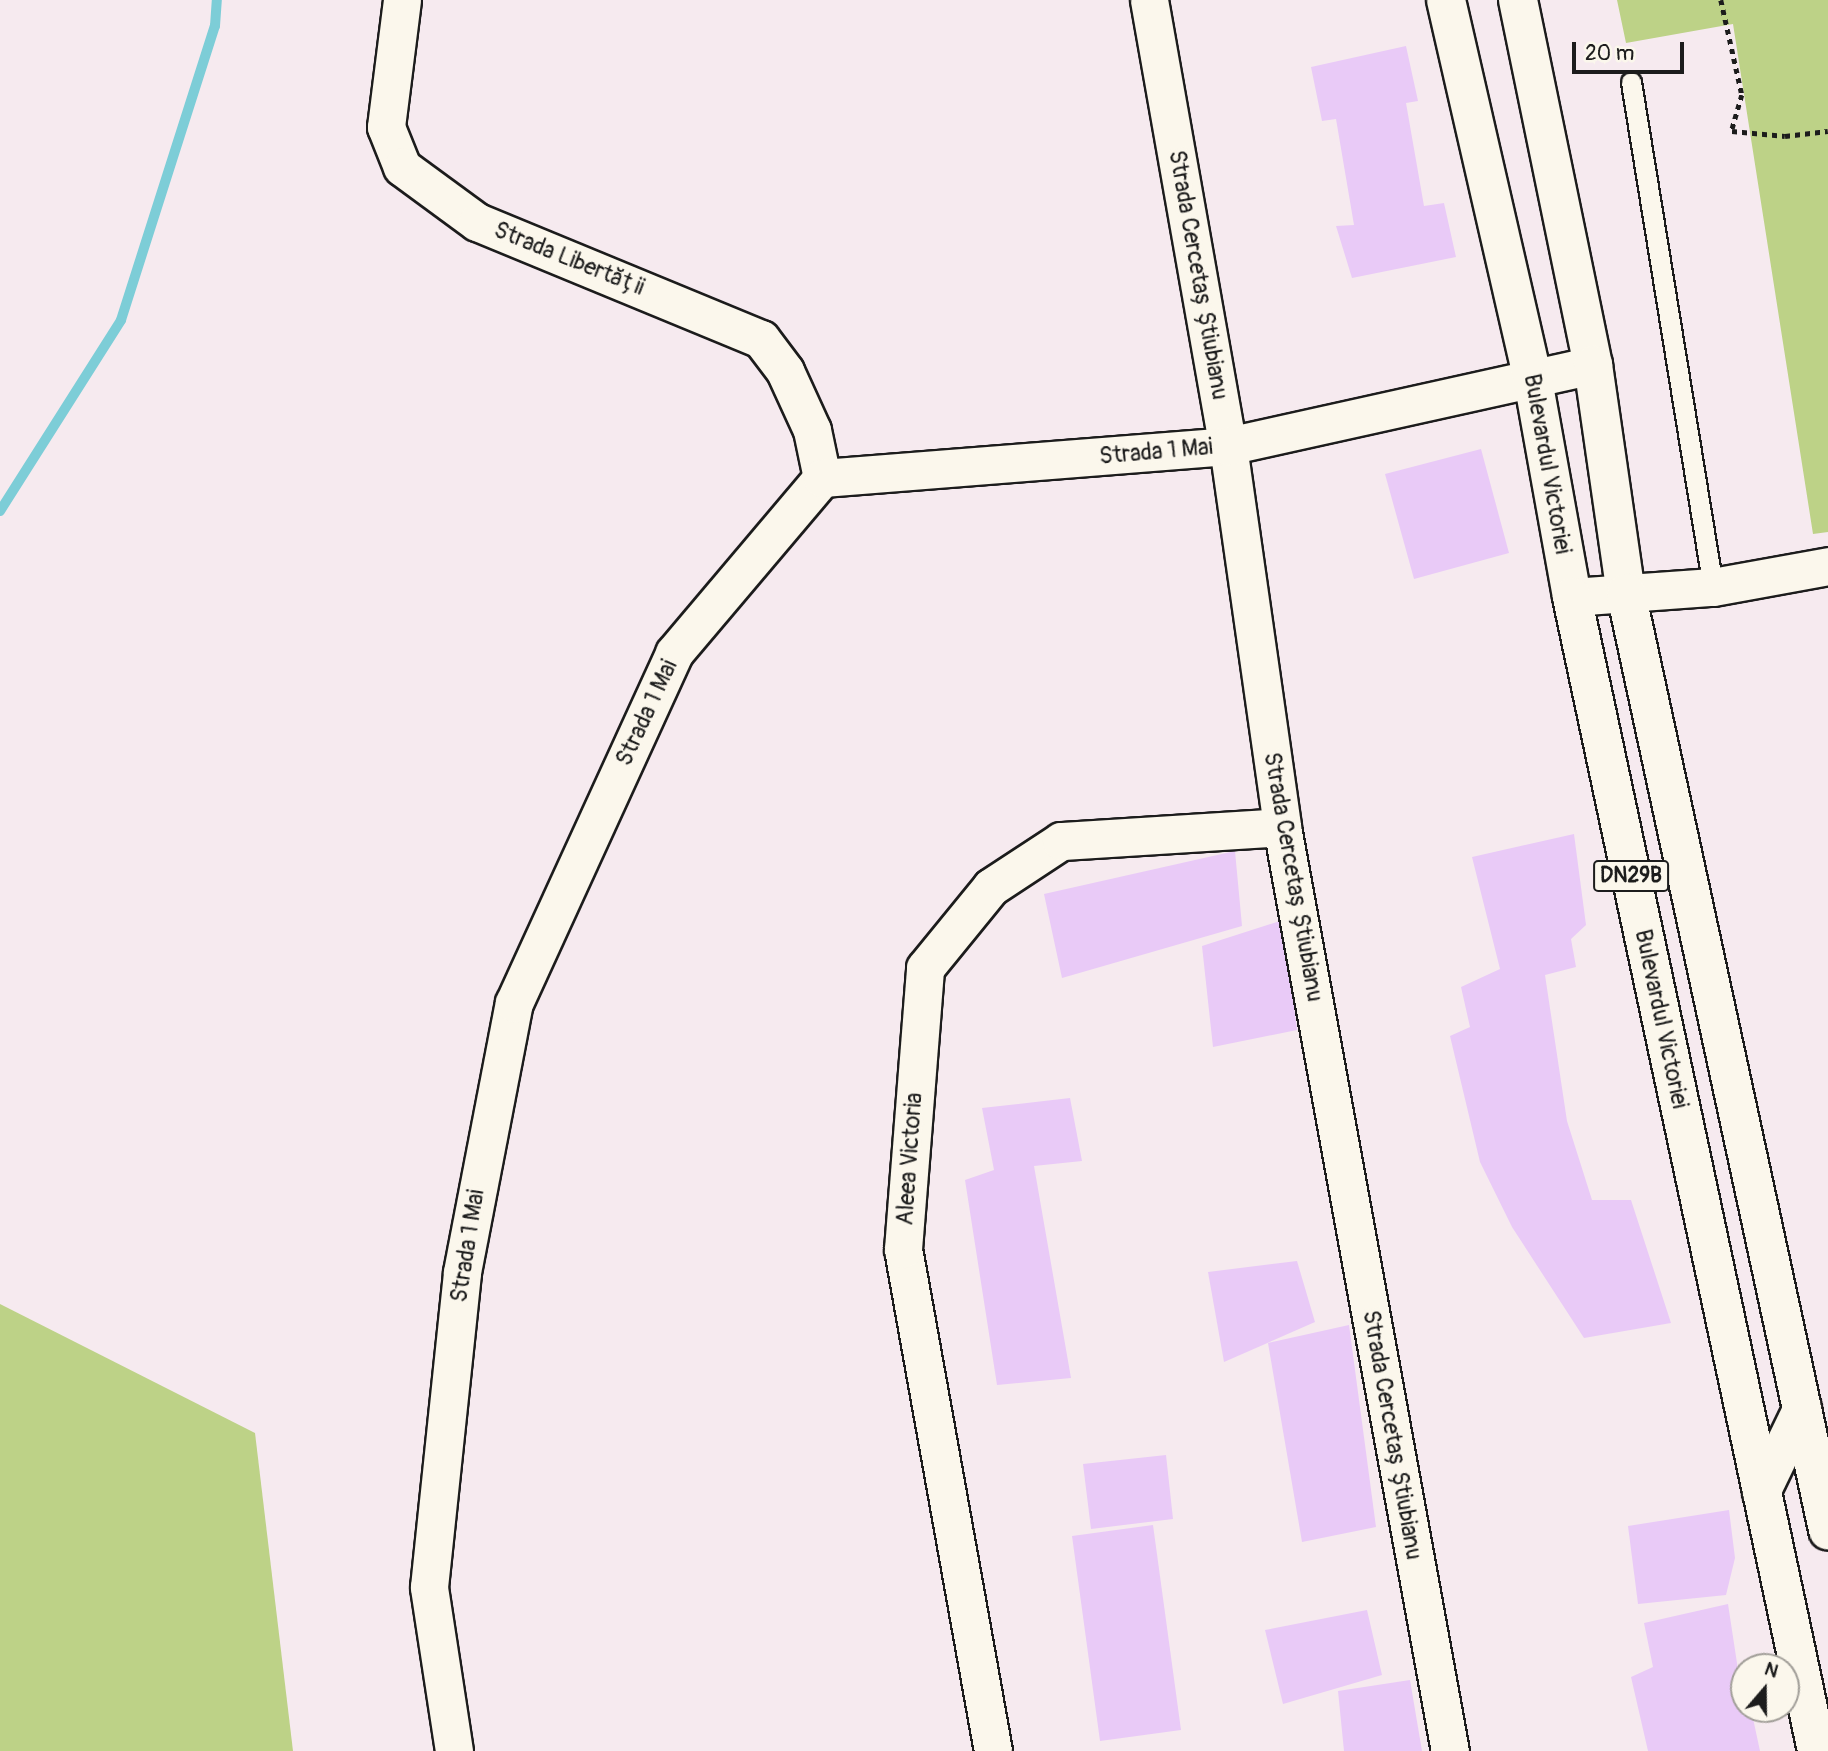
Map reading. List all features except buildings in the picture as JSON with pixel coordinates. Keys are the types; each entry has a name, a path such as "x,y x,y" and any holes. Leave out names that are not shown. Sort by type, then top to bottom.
{"main road":[{"name":"Bulevardul Victoriei","path":"1447,0 1533,380 1572,597 1817,1751"},
{"name":"DN29B","path":"1518,0 1593,365 1626,593 1815,1405 1828,1530"}],"street":[{"name":"Strada Libertății","path":"402,0 386,127 402,167 477,222 761,339 785,371 812,430 822,478"},
{"name":"Strada Cercetaș Știubianu","path":"1149,0 1228,446 1282,827 1450,1751"},
{"name":"Strada 1 Mai","path":"454,1751 429,1587 461,1272 514,1003 674,653 822,478 1228,446 1593,365"},
{"path":"1572,597 1713,587 1828,566"},
{"name":"Aleea Victoria","path":"993,1751 904,1249 925,968 990,887 1061,841 1282,827"},
{"path":"1752,1446 1815,1405"},
{"path":"1761,1492 1815,1405"}],"lane":[{"path":"1631,82 1713,587"}],"path":[{"path":"1721,0 1742,95 1732,131 1785,136 1828,131"}],"green space":[{"path":"1617,0 1828,0 1828,532 1813,534 1733,24 1626,43"},
{"path":"0,1304 255,1433 293,1751 0,1751"}],"waterway":[{"path":"0,511 121,320 215,26 217,0"}]}
